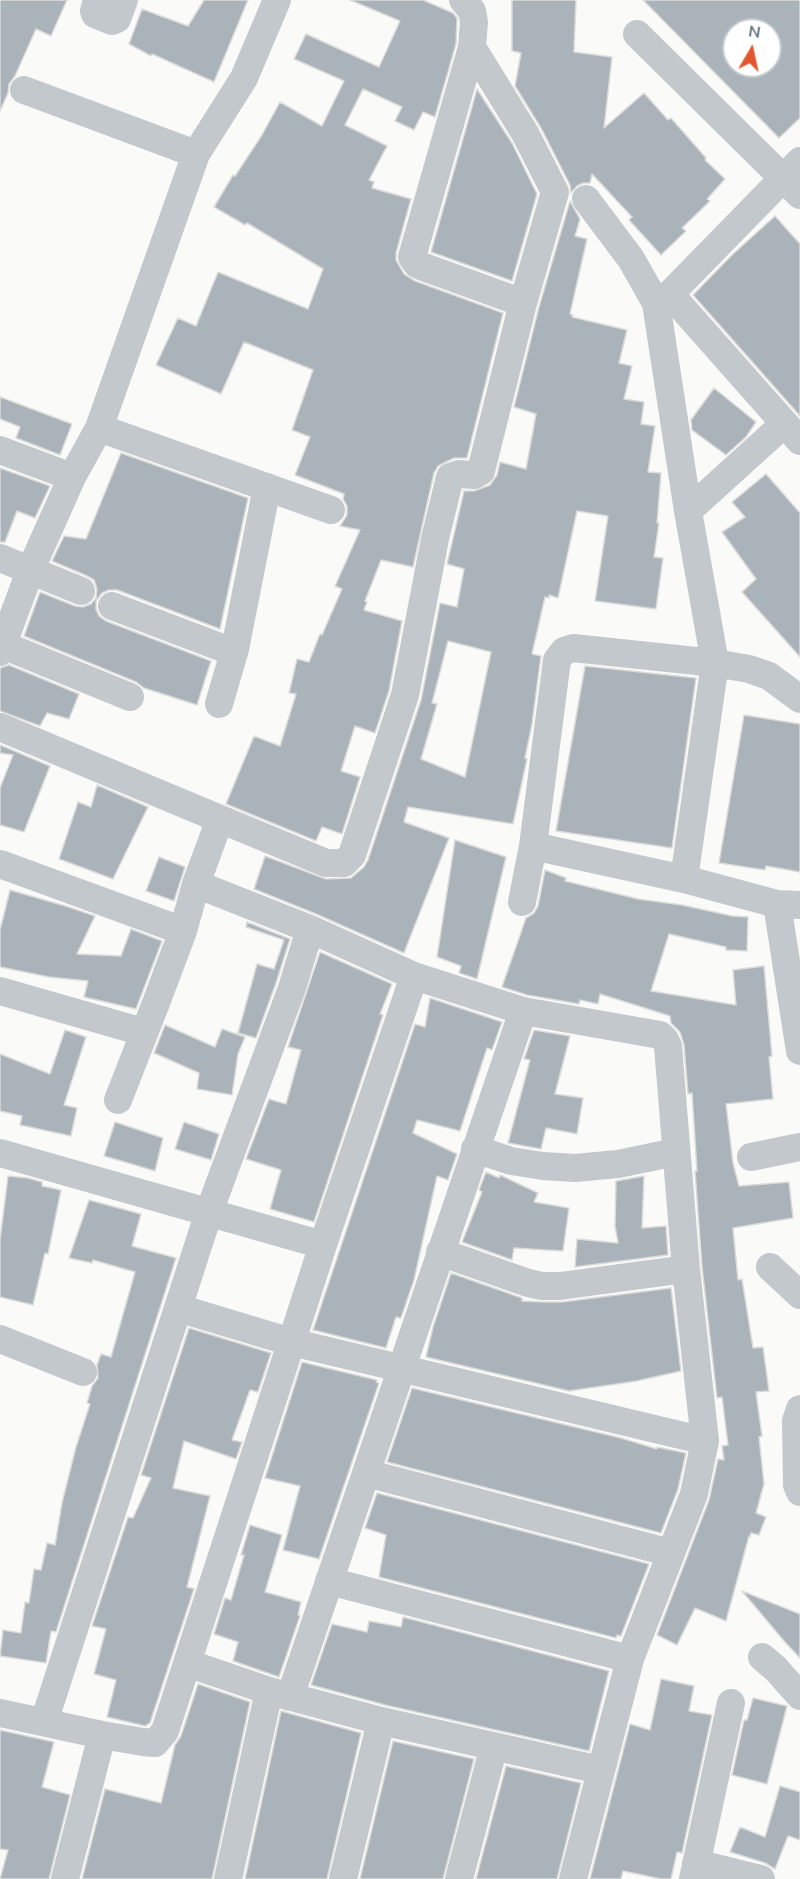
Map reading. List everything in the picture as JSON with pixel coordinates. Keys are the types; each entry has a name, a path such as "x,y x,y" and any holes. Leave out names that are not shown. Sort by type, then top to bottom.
{"street":[{"path":"97,0 94,13 112,21 117,19 124,0"},
{"path":"130,697 1,648 30,571 72,477 99,428 196,154 244,78 277,0"},
{"path":"463,0 472,11 474,22 472,47 412,257 421,266 523,303"},
{"path":"637,34 795,178 663,298"},
{"path":"0,727 326,863 345,863 352,855 405,695 435,538 450,477 459,474 474,475 481,471 523,303 555,192 526,135 472,47"},
{"path":"24,90 196,154"},
{"path":"586,199 663,298 792,433 688,511"},
{"path":"663,298 688,511 715,663 684,879"},
{"path":"99,428 331,510"},
{"path":"0,450 72,477"},
{"path":"219,704 235,649 267,488"},
{"path":"0,558 81,591"},
{"path":"112,606 220,647 235,649"},
{"path":"522,902 533,846 557,660 564,651 573,648 715,663 749,669 769,676 800,699"},
{"path":"118,1100 183,931 196,884 220,819"},
{"path":"533,846 789,904 800,1051"},
{"path":"3,873 183,931"},
{"path":"196,884 310,929 414,976 523,1011 660,1035 668,1046 686,1269 705,1441 694,1494 630,1659 573,1879"},
{"path":"44,1722 209,1212 292,988 310,929"},
{"path":"0,1713 143,1742 155,1743 165,1731 291,1342 414,976"},
{"path":"0,991 143,1032"},
{"path":"228,1879 280,1694 329,1581 523,1011"},
{"path":"751,1157 800,1147"},
{"path":"475,1149 511,1161 575,1168 618,1164 676,1152"},
{"path":"0,1153 324,1245"},
{"path":"440,1252 542,1286 560,1286 686,1269"},
{"path":"770,1266 800,1295"},
{"path":"178,1308 291,1342 705,1441"},
{"path":"0,1339 83,1372"},
{"path":"800,1409 796,1421 797,1485 800,1492"},
{"path":"366,1473 671,1553"},
{"path":"329,1581 630,1659"},
{"path":"762,1657 800,1696"},
{"path":"187,1663 280,1694 381,1721 600,1770"},
{"path":"731,1703 694,1871 761,1879"},
{"path":"343,1879 381,1721"},
{"path":"65,1879 102,1735"},
{"path":"459,1879 494,1746"}],"building":[{"path":"0,0 67,0 51,36 36,29 15,76 9,84 8,93 0,111"},
{"path":"204,0 248,0 214,82 152,54 151,56 129,44 142,9 188,26"},
{"path":"350,0 423,0 453,13 457,18 456,44 435,117 423,112 414,130 395,121 402,107 363,89 345,125 387,146 369,180 374,182 372,188 411,199 396,253 396,260 404,274 415,281 503,313 467,458 454,458 438,466 434,473 413,567 381,560 365,601 367,602 364,610 402,621 389,691 375,733 355,726 341,771 360,777 342,834 322,827 316,841 226,804 254,736 280,746 296,694 289,693 297,659 309,662 342,589 335,586 360,530 340,526 347,515 344,494 295,475 310,437 292,430 313,370 244,342 221,394 156,365 178,318 196,326 218,272 308,309 323,269 247,223 245,225 214,207 233,175 235,176 262,135 280,102 322,126 344,81 294,59 306,34 379,67 400,21"},
{"path":"512,0 576,0 574,52 612,57 604,128 644,93 668,120 671,118 706,158 705,160 725,179 707,199 710,201 682,228 686,231 661,255 629,220 632,217 592,174 590,183 577,186 571,193 570,185 541,128 515,86 521,53 512,51"},
{"path":"643,0 800,0 800,118 779,138"},
{"path":"477,89 512,143 537,194 512,281 431,252"},
{"path":"570,201 580,219 575,236 587,239 570,314 573,315 572,317 627,330 619,363 632,366 624,399 644,402 641,424 655,426 648,472 661,473 657,523 659,523 654,557 663,558 656,609 595,601 608,516 577,511 558,598 549,595 549,598 545,597 532,654 541,656 525,758 527,759 513,824 408,807 404,822 449,838 404,953 254,889 265,856 326,879 351,878 364,867 368,860 421,700 440,603 457,607 464,569 447,564 464,491 474,491 490,485 497,475 500,462 526,469 536,414 514,407 539,307","holes":["448,641 491,652 465,777 421,759 437,704 432,703"]},
{"path":"775,216 800,244 800,416 693,295"},
{"path":"714,388 756,422 746,437 726,455 692,430 691,420"},
{"path":"0,397 72,424 60,455 16,438 20,427 0,419"},
{"path":"121,453 248,498 220,629 117,590 102,593 96,601 99,616 106,621 211,661 197,705 144,688 136,682 24,636 40,592 83,607 91,604 96,598 97,589 94,580 52,561 64,536 86,539"},
{"path":"0,468 50,486 35,518 17,511 5,542 0,542"},
{"path":"766,474 800,513 800,657 742,592 756,579 722,532 745,517 732,502"},
{"path":"9,665 79,694 69,719 47,713 40,726 0,711 0,668"},
{"path":"585,666 696,678 672,848 556,831"},
{"path":"744,715 800,724 800,872 766,866 765,870 719,863"},
{"path":"0,745 50,766 24,832 0,825 0,788 13,755 0,753"},
{"path":"97,785 148,807 113,879 59,859 78,802 91,807"},
{"path":"455,840 506,857 477,979 459,973 461,966 437,957"},
{"path":"159,857 185,867 174,901 146,891"},
{"path":"545,870 566,878 565,881 638,899 748,917 747,951 726,950 726,947 669,934 651,991 736,1005 733,970 764,966 772,1056 769,1057 773,1099 726,1104 733,1163 739,1186 789,1182 793,1218 733,1228 738,1280 742,1279 753,1348 763,1347 769,1391 756,1392 762,1436 759,1437 764,1484 756,1513 766,1517 759,1535 751,1533 749,1536 726,1621 695,1608 677,1645 657,1635 709,1500 718,1459 724,1460 722,1446 728,1445 722,1397 717,1398 702,1267 692,1093 688,1094 684,1045 680,1032 671,1023 670,1016 600,994 598,1004 580,1000 579,1004 527,995 502,987 526,918 534,913 538,906"},
{"path":"10,890 95,916 77,954 121,956 131,929 162,941 136,1009 84,997 88,981 49,977 0,967 0,930"},
{"path":"247,922 290,939 256,1038 238,1033 257,964 274,969 284,940 246,927"},
{"path":"320,952 392,984 380,1014 383,1015 314,1222 270,1209 281,1170 246,1159 269,1099 286,1104 301,1050 288,1047"},
{"path":"430,998 502,1022 492,1050 487,1048 460,1131 417,1120 413,1133 457,1154 448,1180 437,1176 414,1280 401,1318 396,1317 386,1348 313,1330 415,1024 425,1027"},
{"path":"165,1025 215,1047 222,1029 245,1037 238,1054 232,1095 197,1089 199,1073 154,1053"},
{"path":"65,1030 86,1037 64,1105 77,1108 71,1136 20,1125 22,1116 0,1111 0,1054 50,1074"},
{"path":"534,1030 570,1036 555,1094 583,1098 577,1134 546,1128 541,1149 508,1143 530,1060 524,1059"},
{"path":"115,1122 163,1138 155,1171 104,1156"},
{"path":"184,1122 219,1134 211,1160 175,1149"},
{"path":"486,1172 499,1178 500,1175 538,1193 534,1202 569,1208 563,1251 514,1248 512,1260 462,1242 482,1192 479,1190"},
{"path":"8,1176 28,1178 42,1182 42,1186 61,1190 48,1254 45,1253 33,1305 0,1297 0,1240"},
{"path":"644,1176 642,1228 666,1226 668,1255 575,1267 577,1239 618,1243 615,1226 616,1181"},
{"path":"89,1200 141,1214 132,1246 176,1258 56,1632 51,1631 46,1663 0,1656 3,1630 21,1633 25,1602 29,1603 34,1569 41,1570 47,1543 55,1545 62,1503 90,1404 87,1403 92,1386 98,1378 97,1365 101,1354 111,1357 135,1272 93,1260 92,1263 69,1258"},
{"path":"451,1273 522,1298 522,1301 562,1302 671,1288 681,1371 637,1381 569,1391 426,1357 433,1327"},
{"path":"189,1328 271,1353 258,1392 250,1390 232,1440 242,1442 236,1459 184,1441 173,1488 210,1496 187,1587 194,1589 150,1723 145,1726 107,1717 116,1680 94,1674 106,1629 92,1626 128,1517 133,1518 151,1478 141,1475"},
{"path":"302,1362 377,1380 376,1382 379,1383 319,1559 283,1550 300,1486 265,1478"},
{"path":"412,1388 621,1438 657,1449 657,1447 686,1453 678,1489 661,1533 387,1462"},
{"path":"377,1493 649,1564 621,1636 617,1635 616,1638 379,1577 386,1535 365,1528"},
{"path":"250,1525 282,1535 265,1592 301,1602 298,1615 300,1616 279,1677 233,1661 238,1642 214,1634 225,1598 231,1600"},
{"path":"742,1591 800,1614 800,1658 784,1641"},
{"path":"403,1617 609,1671 589,1751 385,1705 311,1685 332,1624 367,1632 369,1621 401,1627"},
{"path":"661,1679 694,1686 689,1711 712,1715 682,1853 677,1852 671,1879 623,1871 621,1879 590,1879 630,1724 650,1730"},
{"path":"198,1684 250,1702 212,1879 82,1879 105,1789 161,1803 175,1745 181,1736"},
{"path":"753,1698 787,1706 767,1784 732,1775 744,1720 747,1720"},
{"path":"281,1711 361,1733 327,1879 245,1879"},
{"path":"0,1730 54,1742 42,1787 70,1795 49,1879 0,1879 8,1850 0,1849"},
{"path":"393,1741 474,1759 443,1879 360,1879"},
{"path":"506,1766 581,1783 557,1879 476,1879"},
{"path":"780,1786 800,1792 800,1840 788,1836 775,1869 765,1863 730,1852 740,1827 765,1837"}]}
